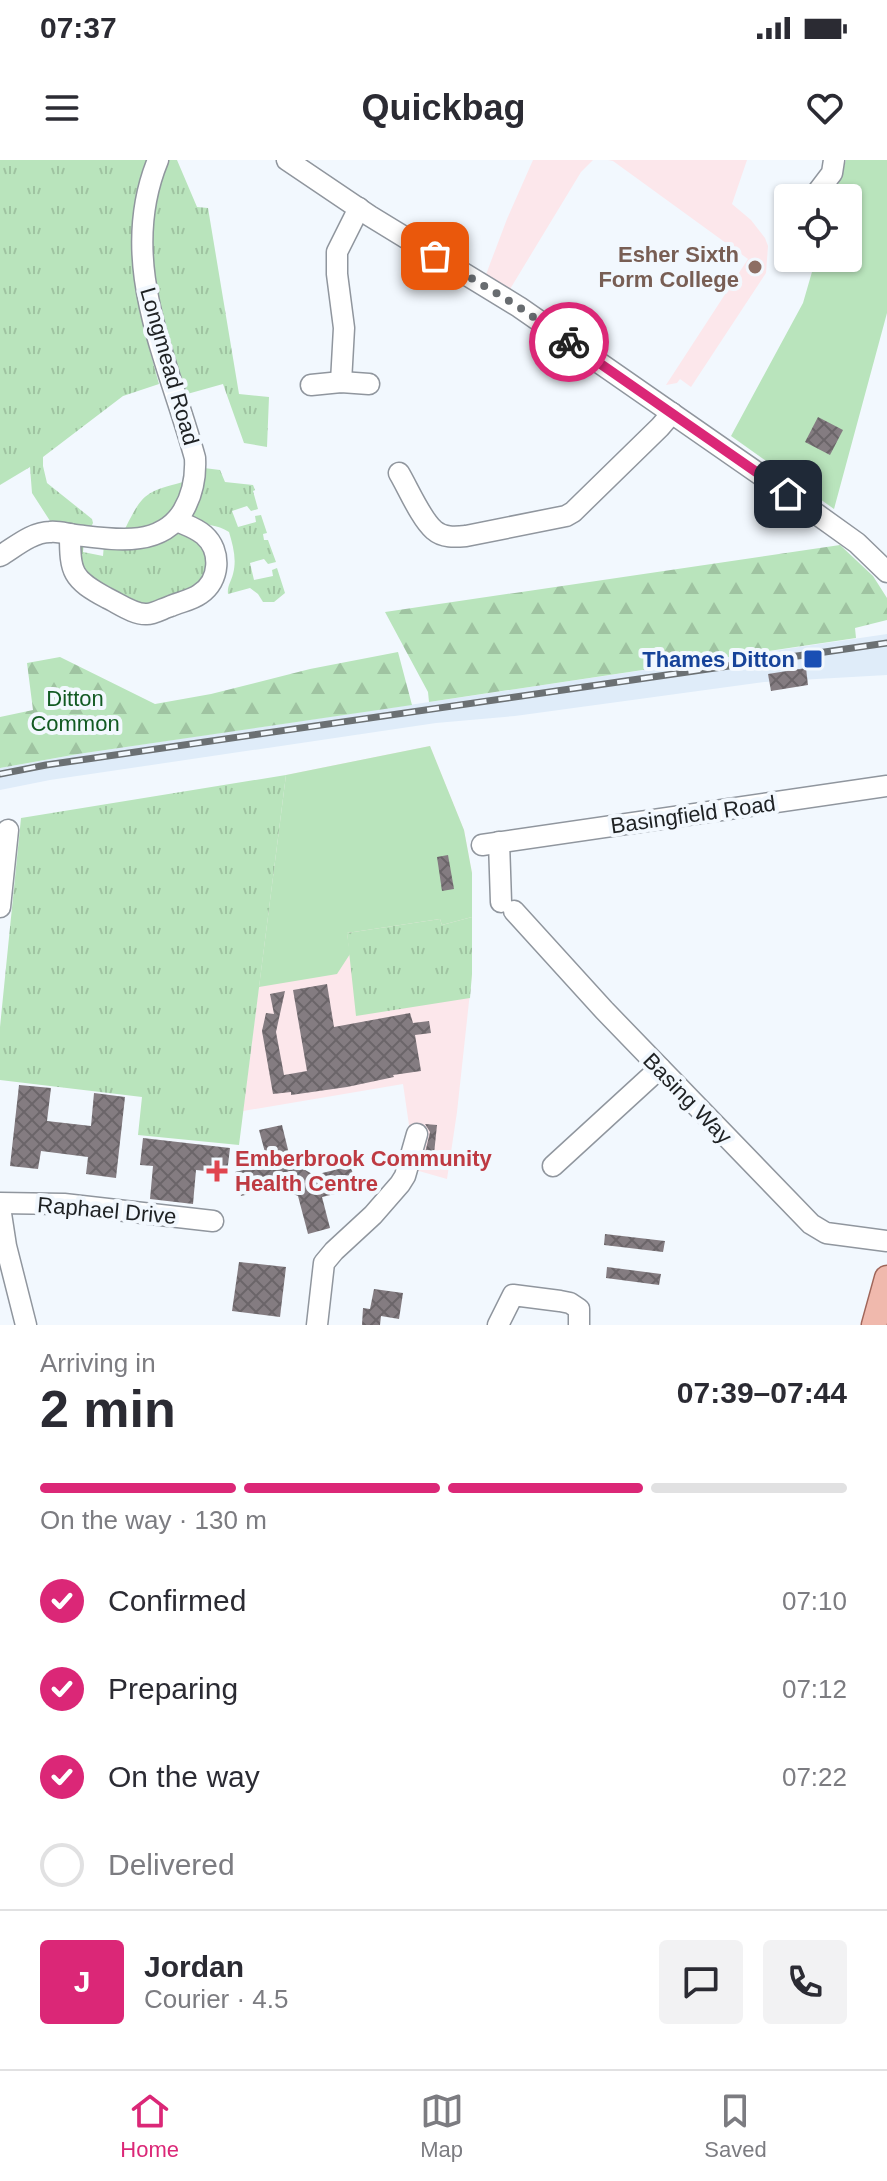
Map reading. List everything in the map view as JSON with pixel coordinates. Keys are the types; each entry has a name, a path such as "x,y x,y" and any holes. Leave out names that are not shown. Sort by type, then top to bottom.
{"main road":[{"path":"874,1325 887,1278"}],"street":[{"name":"Longmead Road","path":"158,160 149,182 143,212 141,240 144,272 151,314 195,458 194,485 177,521"},
{"path":"287,160 519,307 857,543 887,572"},
{"path":"824,184 832,173 834,160"},
{"path":"341,382 344,328 337,252 359,208"},
{"path":"311,385 341,382 369,384"},
{"path":"399,473 433,529 443,535 466,536 566,516 672,413"},
{"path":"0,556 34,535 50,532 145,539 177,521 197,529 208,538 217,559 216,572 209,586 199,595 147,614 129,609 88,588 76,577 72,568 70,534"},
{"name":"Basingfield Road","path":"508,907 490,844 887,786"},
{"path":"0,907 8,830"},
{"name":"Basing Way","path":"508,907 818,1230 887,1241"},
{"path":"553,1166 660,1068"},
{"path":"317,1325 324,1263 400,1184 417,1134"},
{"name":"Raphael Drive","path":"26,1325 6,1246 0,1205 64,1204 213,1221"},
{"path":"498,1325 513,1295 570,1303 579,1309 579,1325"}],"shaded area":[{"name":"Esher Sixth Form College","path":"533,160 593,160 581,172 504,299 482,285"},
{"name":"Esher Sixth Form College","path":"608,160 747,160 732,204 751,220 765,238 768,246 766,273 691,387 680,379 677,383 666,385 748,259"},
{"path":"887,634 887,675 764,682 515,716 436,723 0,790 0,768 78,754"},
{"path":"430,746 464,830 472,873 472,974 447,1179 398,1165 409,1125 403,1084 243,1111 286,775"}],"green space":[{"path":"0,160 150,160 139,187 133,215 132,243 138,300 159,384 123,396 43,457 47,483 92,519 90,529 52,524 32,493 30,467 0,485"},
{"path":"169,160 177,160 197,207 208,208 239,394 269,397 267,447 244,443 223,384 180,396 158,302 151,252 153,201"},
{"path":"846,160 887,160 887,313 834,509 731,436 803,303 812,272 862,272 862,184 838,184"},
{"path":"204,468 220,470 225,482 253,485 258,509 251,511 247,506 232,511 238,527 256,522 255,516 261,515 267,533 263,534 264,540 268,540 276,562 268,564 264,559 250,563 254,580 273,576 272,570 277,568 285,593 274,602 263,602 250,588 228,594 235,563 229,532 193,520 190,514"},
{"path":"187,481 186,491 162,526 124,531 136,508 147,496"},
{"path":"183,527 212,556 202,588 156,607 127,604 128,597 85,579 78,545 84,541 83,552 103,556 104,544"},
{"path":"840,545 873,576 887,598 887,620 855,628 856,638 429,702 428,692 385,612"},
{"name":"Ditton Common","path":"398,652 412,705 0,768 0,717 33,710 27,663 60,657 155,704"},
{"path":"430,746 464,830 472,873 472,917 442,925 440,919 347,933 350,954 337,974 259,987 286,775"},
{"path":"286,775 239,1145 138,1135 142,1097 0,1080 0,1027 21,818"},
{"path":"472,917 470,998 356,1016 347,933 440,919 442,925"}],"building":[{"path":"818,417 843,430 830,455 805,442"},
{"path":"806,668 808,685 771,691 768,674"},
{"path":"448,855 454,889 442,891 437,857"},
{"path":"327,984 334,1027 410,1013 413,1023 429,1021 431,1033 415,1035 421,1071 347,1087 291,1095 291,1092 273,1094 262,1031 266,1013 274,1014 270,994 285,991 276,1032 284,1075 307,1071 293,990"},
{"path":"19,1085 51,1088 47,1121 91,1126 94,1093 125,1097 116,1178 86,1174 88,1157 41,1151 38,1169 10,1166"},
{"path":"425,1124 437,1125 434,1154 425,1153 430,1132"},
{"path":"282,1125 291,1162 314,1175 351,1166 356,1189 322,1197 330,1228 308,1234 298,1196 276,1187 241,1196 235,1172 261,1166 266,1156 259,1130"},
{"name":"Emberbrook Community Health Centre","path":"143,1138 230,1148 227,1173 196,1170 193,1204 150,1199 153,1166 140,1165"},
{"path":"605,1234 665,1241 663,1252 604,1245"},
{"path":"239,1262 286,1267 280,1317 232,1311"},
{"path":"607,1267 661,1274 659,1285 606,1278"},
{"path":"374,1289 403,1293 399,1319 381,1316 380,1325 362,1325 363,1308 370,1309"}],"railway":[{"path":"0,774 887,643"}],"way so far":[{"path":"435,256 519,307 569,342"}],"place":[{"name":"Esher Sixth Form College","path":"755,267"},
{"name":"Thames Ditton","path":"813,659"},
{"name":"Emberbrook Community Health Centre","path":"217,1171"}],"route":[{"path":"569,342 788,494"}]}
